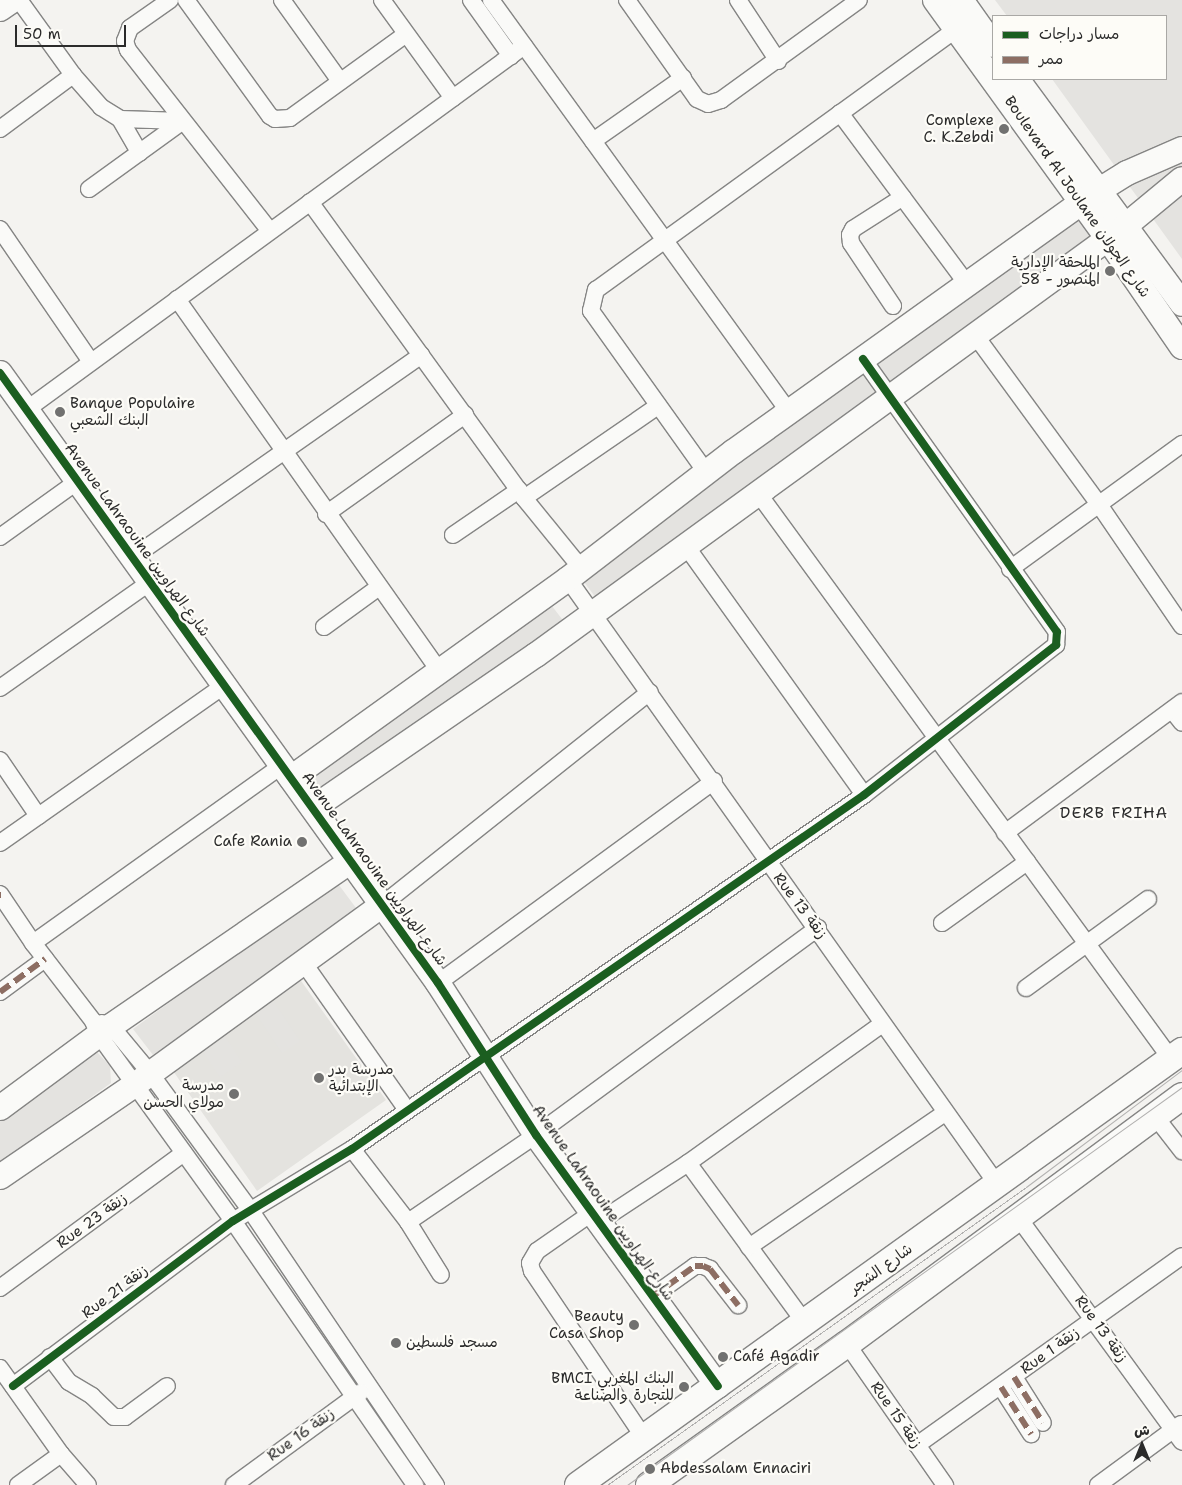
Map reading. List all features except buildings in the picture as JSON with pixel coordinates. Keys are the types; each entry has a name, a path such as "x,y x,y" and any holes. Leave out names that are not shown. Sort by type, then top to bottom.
{"main road":[{"name":"شارع الشجر","path":"578,1485 645,1439 1177,1055"},
{"path":"650,1485 847,1344 1182,1096"}],"street":[{"path":"0,9 12,0"},
{"path":"18,0 72,75 101,107 120,119 140,153"},
{"path":"170,0 130,28 125,41 183,122 270,231"},
{"path":"186,0 270,116 290,118 406,34"},
{"path":"282,0 340,81"},
{"path":"382,0 452,98"},
{"path":"471,0 593,141 790,412"},
{"path":"491,0 517,51"},
{"path":"628,0 697,99 708,104 721,100 778,61 860,0"},
{"path":"738,0 778,61"},
{"name":"Boulevard Al Joulane شارع الجولان","path":"935,0 992,73"},
{"path":"961,0 992,44"},
{"path":"706,472 591,310 596,290 957,29"},
{"path":"26,410 517,51"},
{"path":"0,130 72,75"},
{"path":"593,141 683,78"},
{"name":"Boulevard Al Joulane شارع الجولان","path":"997,80 1090,197 1116,233 1182,347"},
{"name":"Boulevard Al Joulane شارع الجولان","path":"1018,80 1090,197"},
{"path":"840,112 967,284"},
{"path":"120,119 183,122"},
{"path":"88,190 183,122"},
{"path":"33,943 440,670 574,574 706,472 1090,197 1127,173 1182,149"},
{"path":"313,808 594,613 1116,233 1182,178"},
{"path":"893,306 851,243 850,235 853,229 903,197"},
{"name":"Rue 13 زنقة","path":"310,202 522,494 574,574 594,613 714,781 766,861 818,928 882,1024 998,1184"},
{"path":"0,229 91,362"},
{"name":"Boulevard Al Joulane شارع الجولان","path":"1116,233 1182,304"},
{"path":"177,299 326,514 440,670"},
{"path":"975,335 1098,503 1182,626"},
{"path":"133,557 421,356"},
{"name":"Rue 21 زنقة","path":"13,1386 233,1221 352,1149 864,795 937,740 1056,645 1058,632 1010,569 863,359"},
{"name":"Avenue Lahraouine شارع الهراويين","path":"0,373 438,983 536,1135 718,1386"},
{"path":"452,535 522,494 658,406"},
{"path":"326,514 465,415"},
{"path":"1010,569 1098,503 1182,444"},
{"path":"2,531 78,481"},
{"path":"758,493 1087,944 1177,1055"},
{"path":"686,546 864,795"},
{"path":"0,688 150,582"},
{"path":"324,627 379,587"},
{"path":"0,843 225,685"},
{"path":"0,1177 143,1079 382,905 650,692"},
{"path":"1005,833 1177,706 1182,723"},
{"path":"0,760 38,816"},
{"path":"438,983 714,781"},
{"path":"0,1108 101,1027 351,861"},
{"path":"942,923 1027,862"},
{"path":"0,894 45,959 251,1211 433,1484"},
{"path":"1026,988 1148,899"},
{"path":"408,1222 536,1135 818,928"},
{"path":"0,992 45,959"},
{"path":"303,962 407,1110"},
{"path":"645,1439 532,1271 530,1263 537,1251 688,1163 882,1024"},
{"path":"143,1079 184,1153 415,1485"},
{"path":"749,1247 945,1113"},
{"path":"1154,1115 1182,1151"},
{"path":"352,1149 408,1222 441,1275"},
{"name":"Rue 23 زنقة","path":"0,1288 184,1153"},
{"path":"688,1163 805,1323"},
{"name":"Rue 13 زنقة","path":"1018,1217 1179,1432"},
{"name":"Rue 1 زنقة","path":"918,1445 1182,1256"},
{"path":"653,1296 695,1266 703,1266 710,1269 738,1305"},
{"name":"Rue 15 زنقة","path":"847,1344 945,1485"},
{"path":"50,1357 69,1382 92,1396 114,1417 125,1417 167,1386"},
{"path":"0,1368 61,1454 88,1485"},
{"path":"1008,1382 1043,1423"},
{"path":"1008,1382 1031,1434"},
{"name":"Rue 16 زنقة","path":"234,1485 369,1386"},
{"path":"1098,1485 1179,1432"},
{"path":"18,1485 61,1454"}],"shaded area":[{"path":"995,0 1182,0 1182,259 1053,80 1167,80 1167,15 1006,15"},
{"path":"1082,202 1108,239 596,598 584,582 733,452"},
{"path":"552,606 565,623 315,799 303,783"},
{"path":"336,881 359,912 153,1055 133,1029"},
{"path":"299,978 386,1100 257,1191 171,1068"},
{"path":"274,1002 300,1041 282,1053 256,1014"},
{"path":"225,1037 242,1062 220,1077 203,1052"},
{"path":"97,1052 110,1066 111,1083 0,1163 0,1116 89,1053"}],"tram line":[{"path":"607,1485 1026,1187 1182,1070"},
{"path":"627,1485 1182,1087"}],"marked path":[{"path":"0,992 45,959"},
{"path":"653,1296 695,1266 703,1266 710,1269 738,1305"},
{"path":"1014,1377 1043,1423"},
{"path":"1001,1387 1031,1434"}],"cycle path":[{"path":"13,1386 233,1221 352,1149 864,795 1056,645 1057,632 863,359"},
{"path":"0,373 438,983 536,1135 718,1386"}],"place":[{"name":"Complexe C. K.Zebdi","path":"1004,129"},
{"name":"الملحقة الإدارية 58 - المنصور","path":"1110,271"},
{"name":"Banque Populaire البنك الشعبي","path":"60,412"},
{"name":"Cafe Rania","path":"302,842"},
{"name":"مدرسة بدر الإبتدائية","path":"319,1078"},
{"name":"مدرسة مولاي الحسن","path":"234,1094"},
{"name":"Beauty Casa Shop","path":"634,1325"},
{"name":"مسجد فلسطين","path":"396,1343"},
{"name":"Café Agadir","path":"723,1357"},
{"name":"BMCI البنك المغربي للتجارة والصناعة","path":"684,1387"},
{"name":"Abdessalam Ennaciri","path":"650,1469"}],"district":[{"name":"DERB FRIHA","path":"1114,813"}]}
